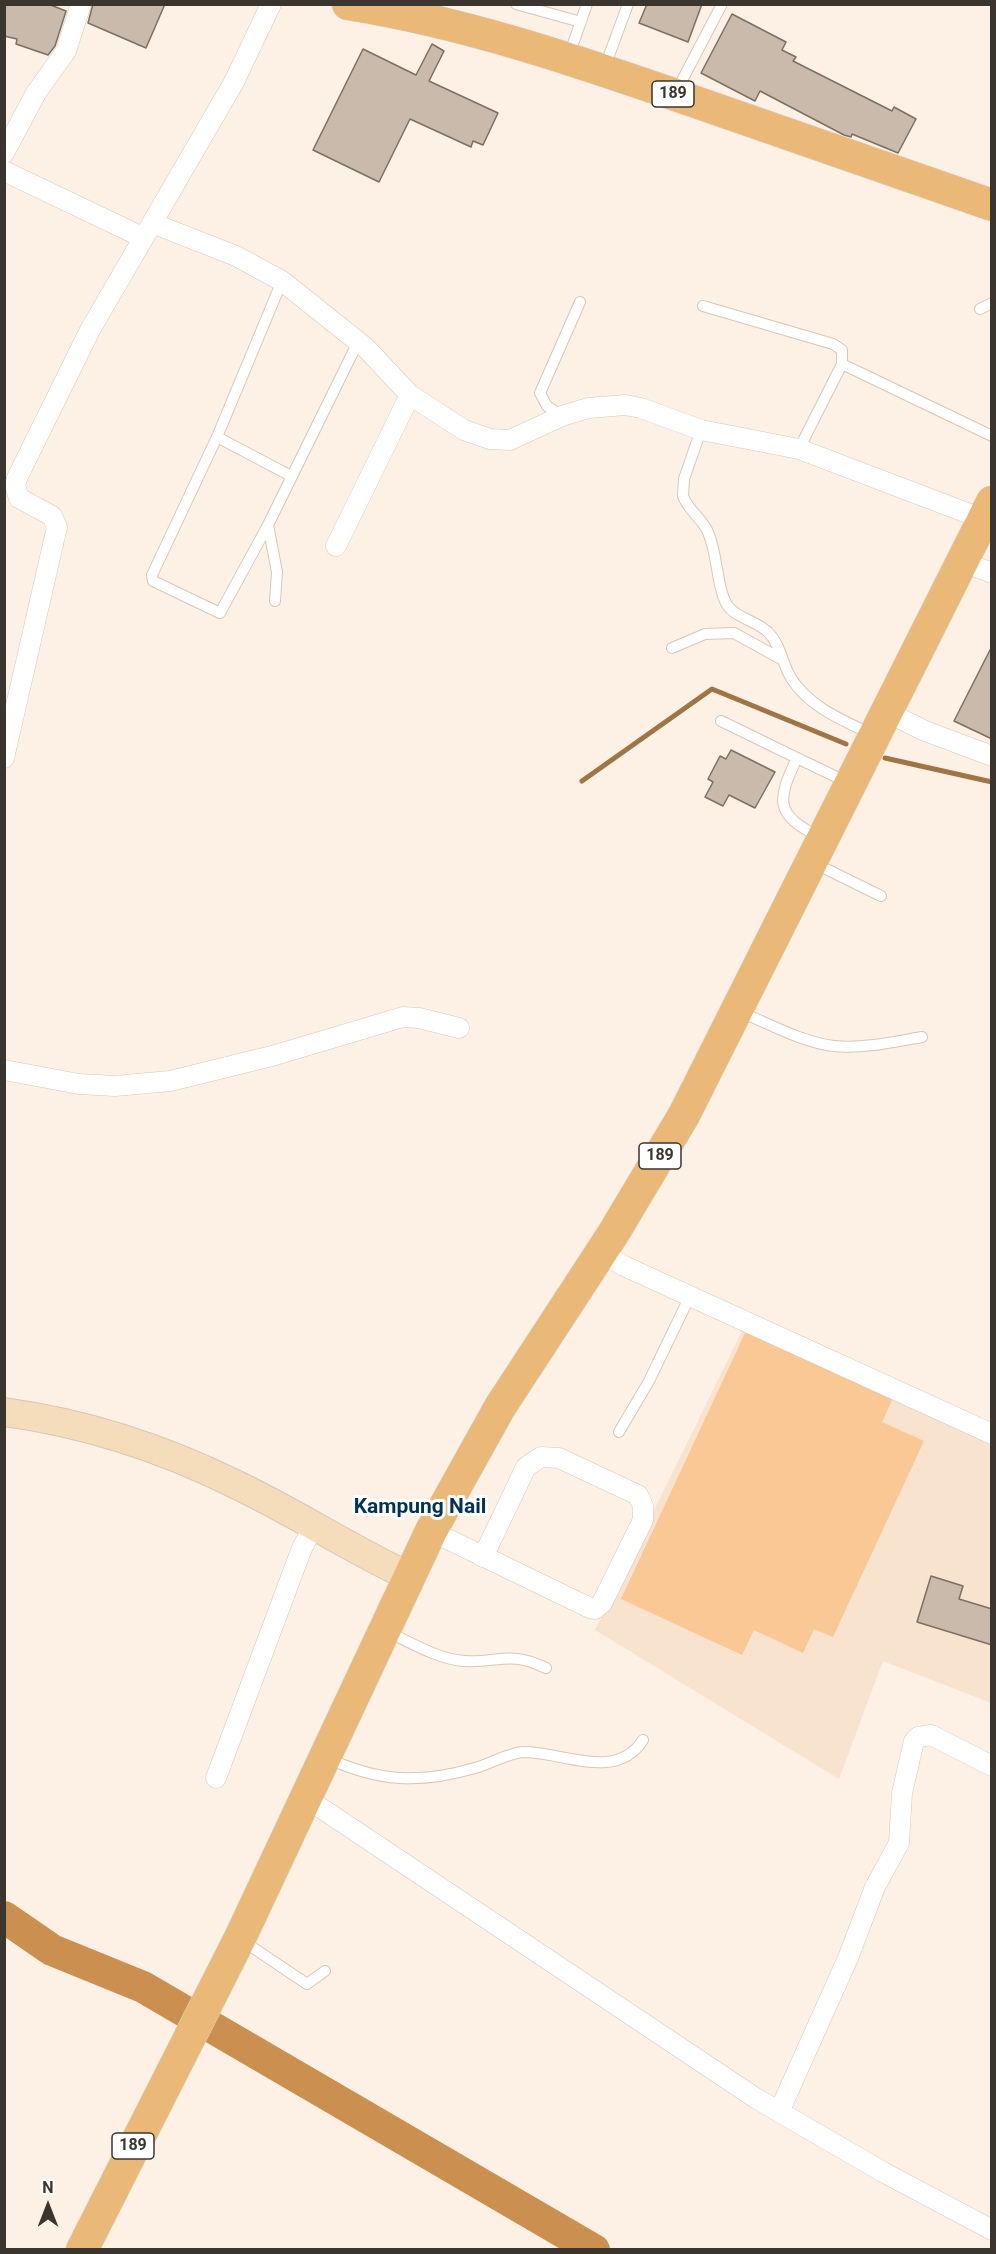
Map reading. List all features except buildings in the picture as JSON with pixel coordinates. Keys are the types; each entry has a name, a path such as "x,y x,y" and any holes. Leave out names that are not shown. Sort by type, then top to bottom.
{"main road":[{"name":"189","path":"349,5 419,10 604,70 992,205"},
{"name":"189","path":"81,2250 240,1938 431,1531 500,1407 672,1137 738,1011 987,510"}],"street":[{"path":"4,758 57,527 52,516 19,498 15,486 90,330 234,82 271,4"},
{"path":"4,153 36,93 66,51 76,6"},
{"path":"4,171 147,230 236,256 282,281 358,342 410,395 464,430 490,439 510,440 562,416 588,408 625,405 641,408 701,430 800,449 987,510"},
{"path":"336,546 410,395"},
{"path":"961,561 992,573"},
{"path":"880,723 925,731 992,756"},
{"path":"4,1070 79,1084 146,1084 197,1076 251,1062 403,1017 419,1018 459,1028"},
{"path":"600,1252 624,1266 992,1434"},
{"path":"4,1412 71,1423 149,1447 233,1483 408,1576"},
{"path":"431,1531 483,1557 595,1609 603,1603 643,1520 643,1506 638,1495 559,1458 541,1457 526,1467 483,1557"},
{"path":"216,1778 302,1548 314,1526"},
{"path":"779,2112 848,1958 875,1887 899,1843 902,1793 914,1741 918,1737 931,1735 992,1766"},
{"path":"306,1798 779,2112 992,2230"}],"lane":[{"path":"516,4 581,22"},
{"path":"568,58 587,4"},
{"path":"604,70 628,4"},
{"path":"675,95 722,4"},
{"path":"282,281 217,437 152,579 219,613 268,525 358,342"},
{"path":"562,416 548,406 540,393 580,302"},
{"path":"980,309 992,303"},
{"path":"703,306 833,344 842,351 842,364 800,449"},
{"path":"842,364 992,436"},
{"path":"701,430 684,479 683,496 706,529 719,565 725,603 738,614 755,621 770,634 790,677 802,692 821,708 880,723"},
{"path":"217,437 291,476"},
{"path":"268,525 277,572 275,601"},
{"path":"672,648 705,634 734,633 783,660"},
{"path":"722,721 850,783"},
{"path":"797,758 787,779 783,804 786,812 817,850 881,896"},
{"path":"738,1011 812,1041 835,1046 880,1044 922,1037"},
{"path":"619,1432 649,1381 690,1296"},
{"path":"383,1630 453,1659 466,1661 513,1657 546,1668"},
{"path":"324,1757 358,1773 393,1779 418,1779 474,1768 522,1752 578,1761 618,1762 634,1754 643,1740"},
{"path":"240,1938 307,1984 325,1971"}],"shaded area":[{"path":"744,1327 892,1393 991,1445 991,1703 883,1661 839,1779 595,1630"},
{"path":"746,1331 893,1398 882,1422 924,1441 833,1637 814,1629 803,1653 754,1630 742,1655 621,1599"}],"waterway":[{"path":"582,781 712,689 846,744"},
{"path":"885,758 992,782"},
{"path":"4,1917 52,1950 143,1987 594,2250"}],"district":[{"name":"Kampung Nail","path":"420,1508"}]}
